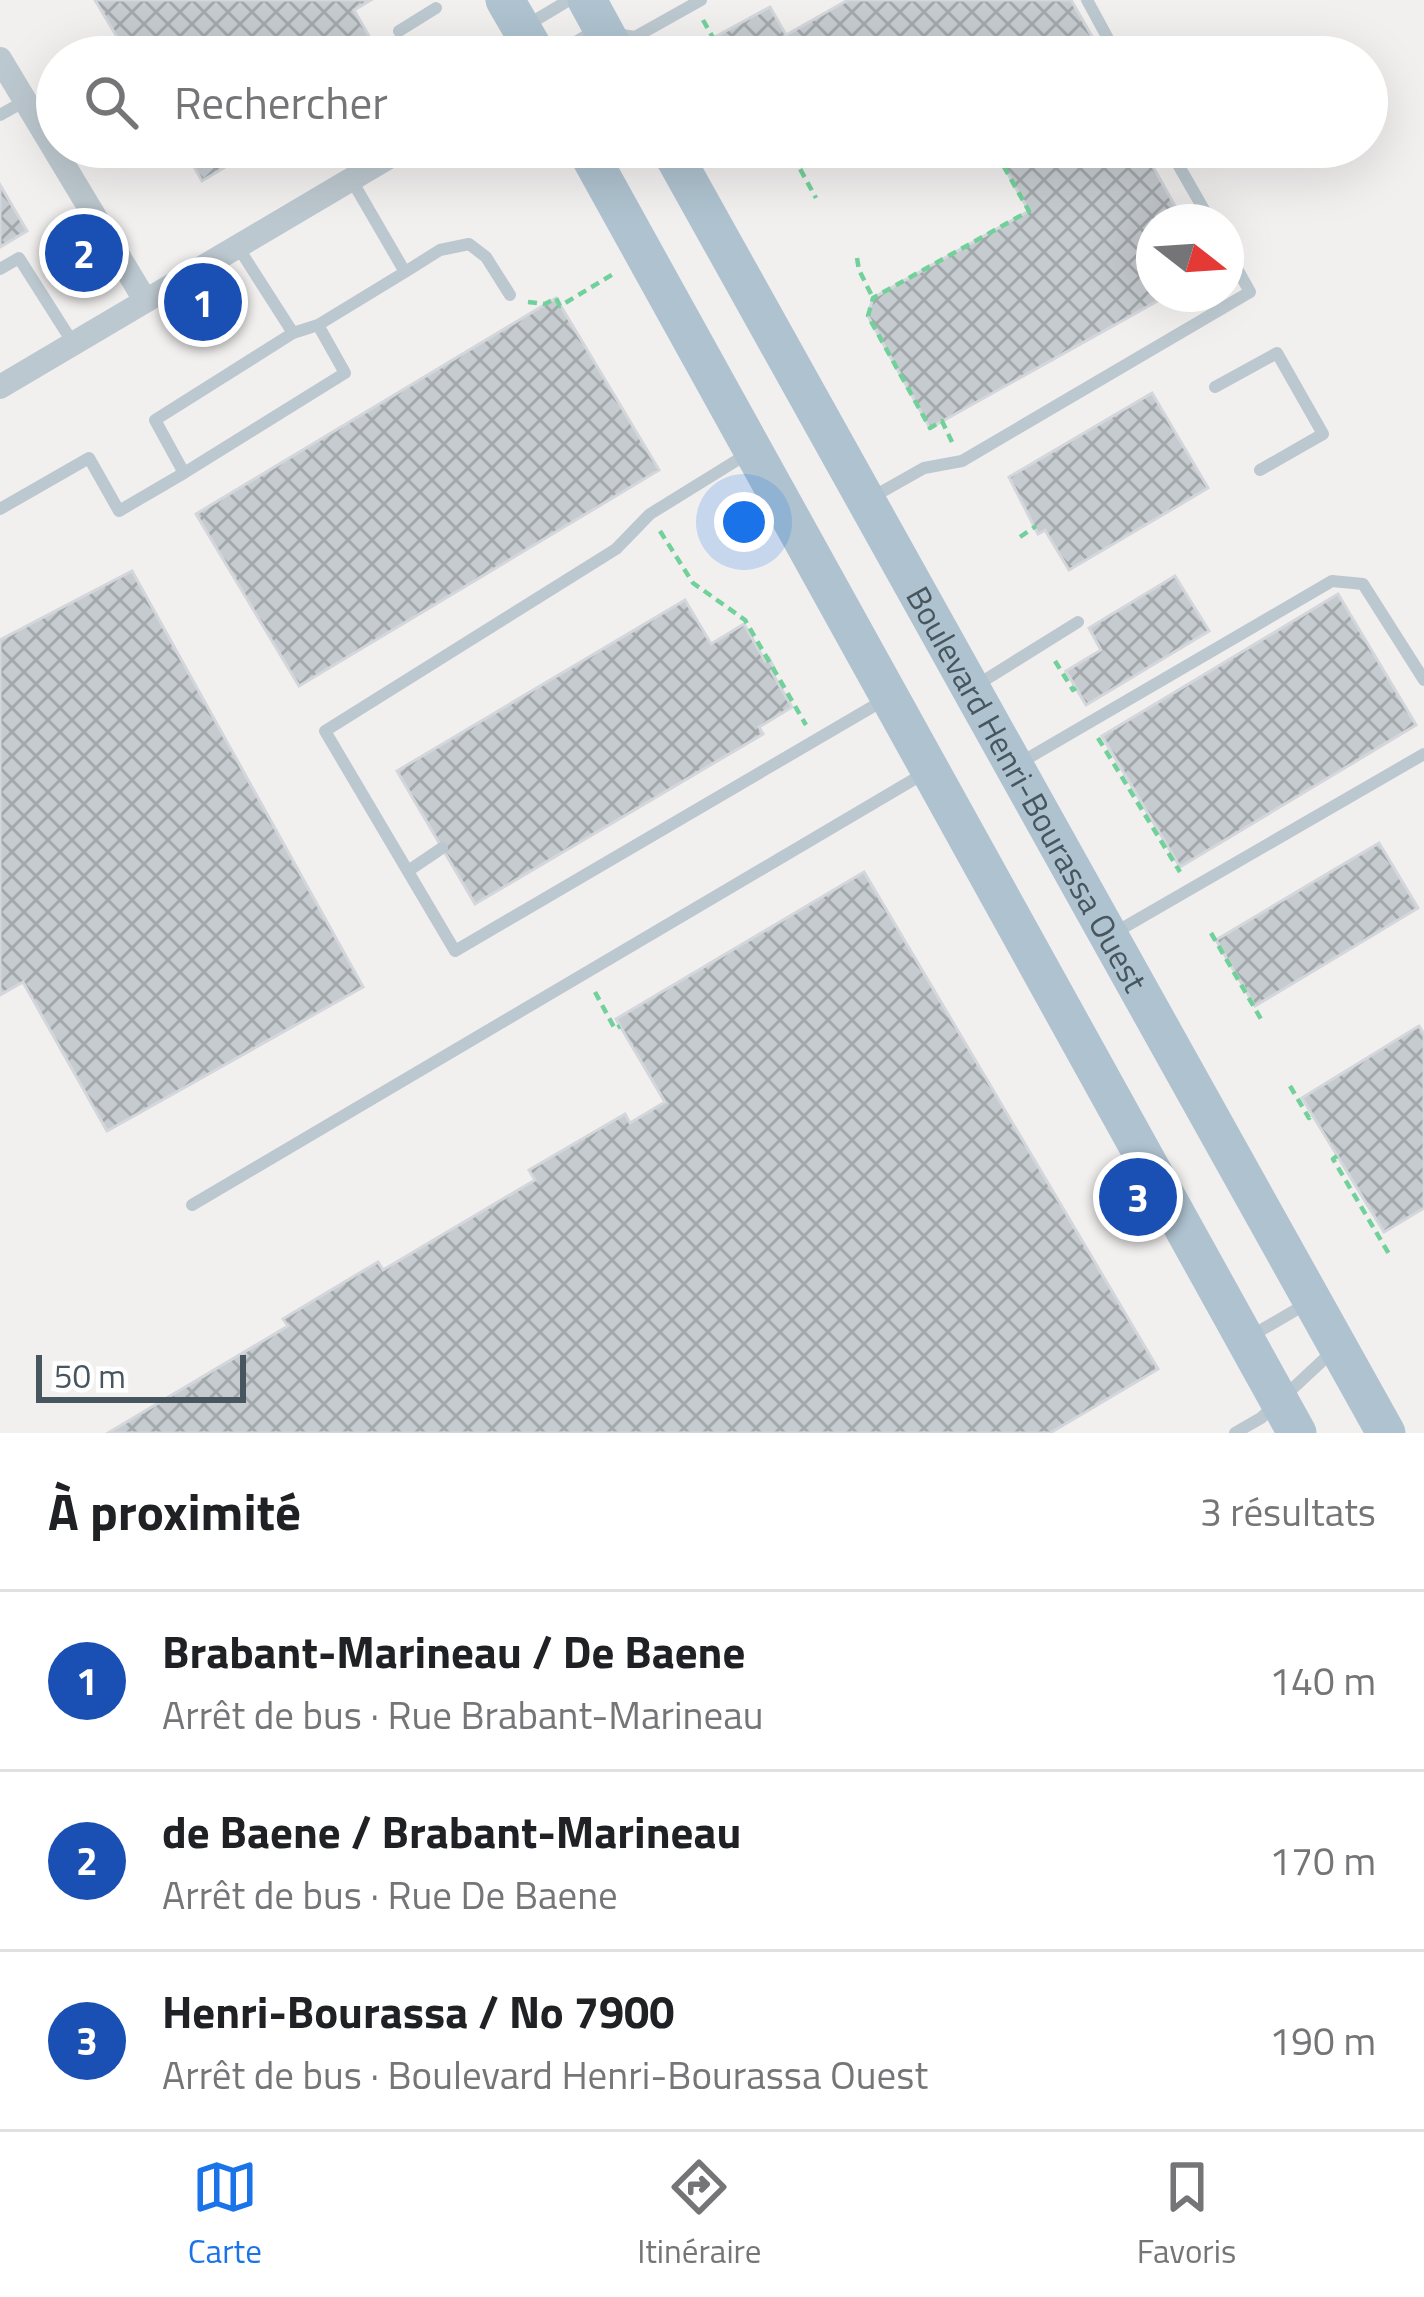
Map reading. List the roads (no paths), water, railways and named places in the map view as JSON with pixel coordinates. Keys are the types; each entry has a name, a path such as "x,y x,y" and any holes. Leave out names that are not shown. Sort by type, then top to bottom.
{"main road":[{"path":"597,168 1288,1417"},
{"name":"Boulevard Henri-Bourassa Ouest","path":"681,168 1386,1433"}],"street":[{"path":"0,59 36,118"},
{"path":"66,168 145,300"},
{"path":"0,387 370,168"}],"lane":[{"path":"522,28 568,0"},
{"path":"637,36 701,0"},
{"path":"1088,0 1107,36"},
{"path":"398,31 436,8"},
{"path":"0,115 25,100"},
{"path":"1180,168 1200,204"},
{"path":"351,179 405,272"},
{"path":"184,472 155,420 293,333 318,325 440,250 469,244 487,257 509,295"},
{"path":"238,247 293,333"},
{"path":"0,269 19,258 73,344"},
{"path":"867,500 924,467 962,461 1216,312"},
{"path":"0,508 89,458 119,511 345,373 318,325"},
{"path":"1215,388 1277,353 1323,434 1260,470"},
{"path":"753,450 650,514 616,549 325,731 455,951 889,697"},
{"path":"1016,766 1332,581 1363,584 1424,680"},
{"path":"973,687 1078,622"},
{"path":"1110,936 1424,754"},
{"path":"192,1205 929,770"},
{"path":"408,871 442,848"},
{"path":"1245,1340 1312,1300"},
{"path":"1235,1433 1261,1418 1288,1417 1337,1348"}],"place":[{"name":"de Baene / Brabant-Marineau","path":"84,253"},
{"name":"Brabant-Marineau / De Baene","path":"203,302"},
{"name":"Henri-Bourassa / No 7900","path":"1138,1197"}]}
